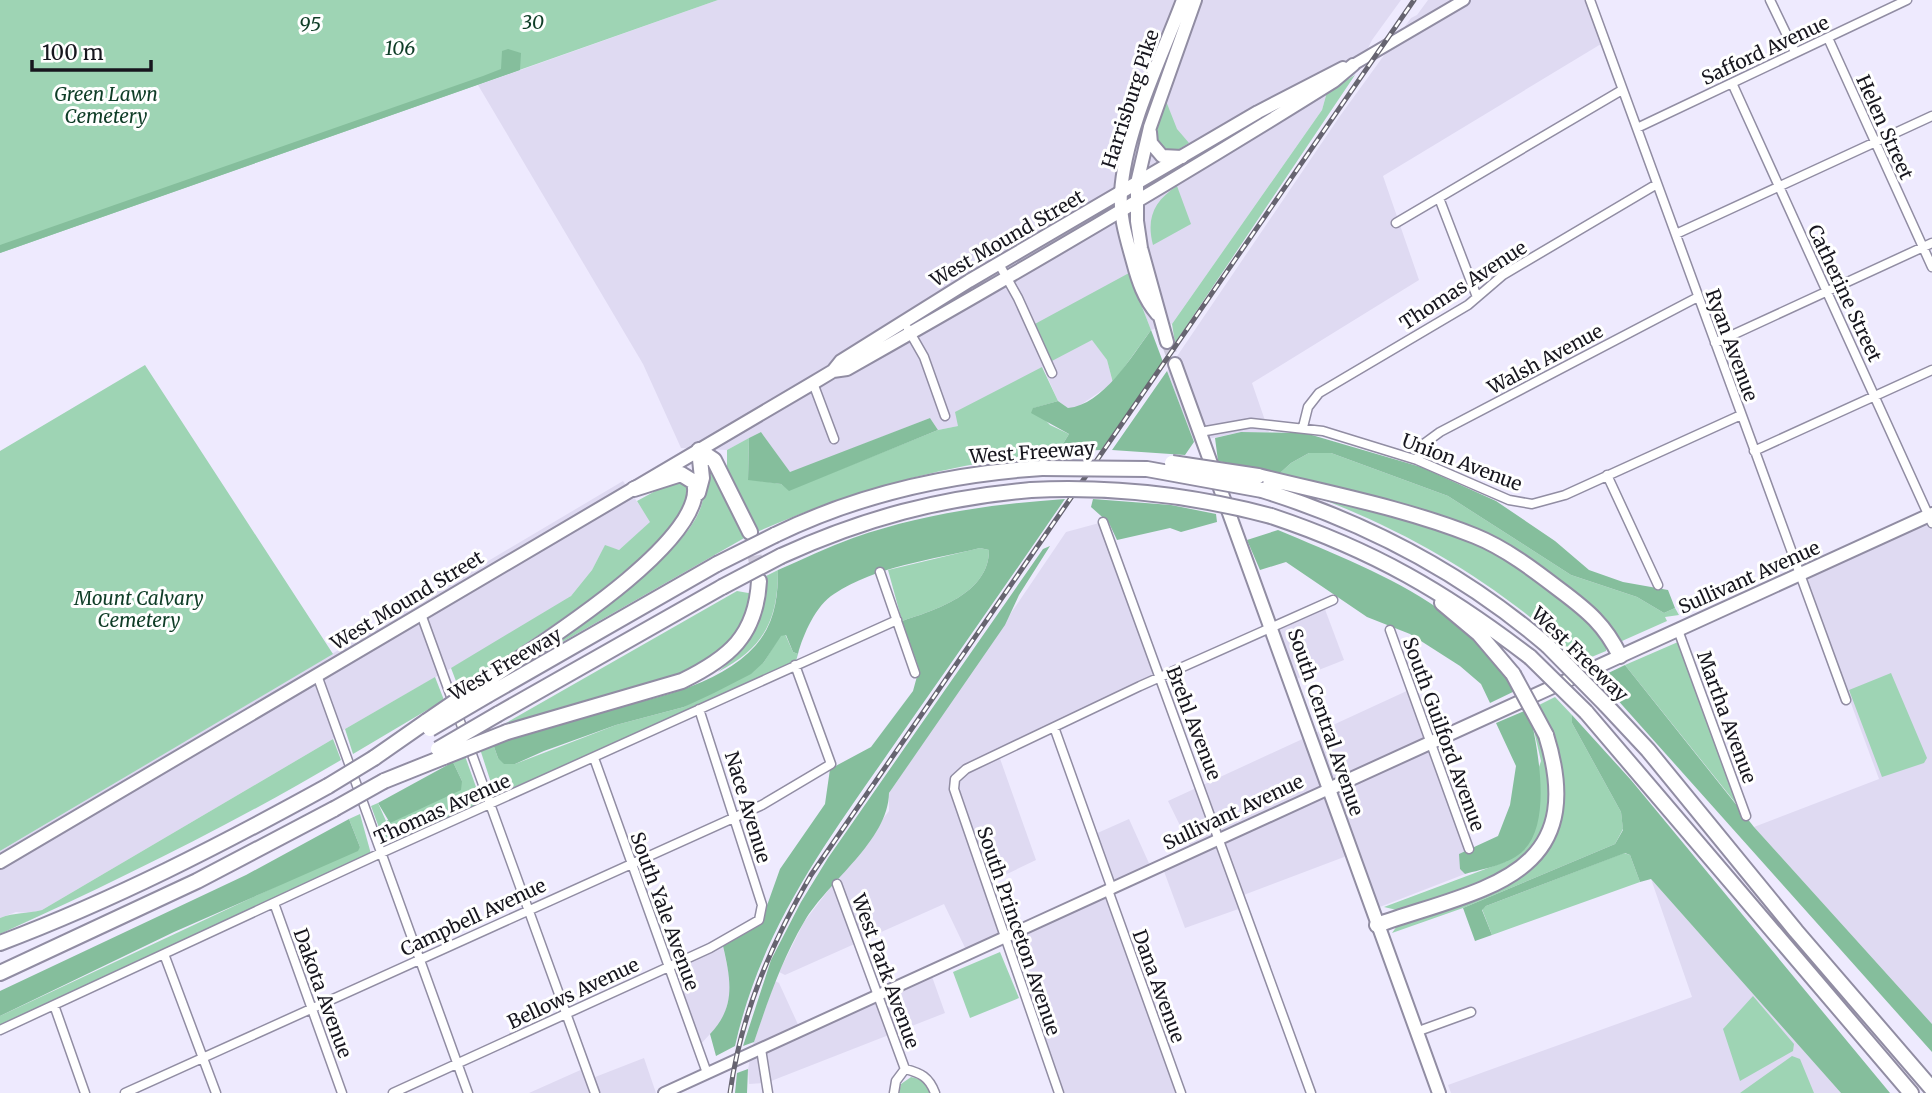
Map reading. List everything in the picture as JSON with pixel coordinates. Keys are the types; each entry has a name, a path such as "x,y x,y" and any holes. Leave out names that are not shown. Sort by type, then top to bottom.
{"highway":[{"path":"485,690 632,577 680,528 702,478 699,450"},
{"path":"699,450 714,460 750,532"},
{"name":"West Freeway","path":"0,943 85,911 143,883 328,786 485,690 717,564 775,535 850,504 906,488 970,475 1042,468 1147,469 1260,483 1410,550 1480,592 1548,646 1648,750 1796,931 1932,1089"},
{"path":"634,489 681,474 694,482 695,499"},
{"path":"1260,483 1391,508 1476,536 1531,569 1580,605 1608,631 1620,656"},
{"name":"West Freeway","path":"441,753 498,715 722,587 781,556 887,514 934,503 1031,490 1137,491 1218,502 1271,516 1349,543 1403,570 1467,609 1530,657 1586,712 1910,1093"},
{"path":"1377,925 1500,882 1528,865 1547,839 1557,794 1553,757 1546,736 1513,674 1461,617 1403,570"},
{"path":"0,973 197,881 441,753 673,684 707,669 730,652 747,632 756,609 759,581"},
{"path":"1915,1070 1932,1082"}],"main road":[{"name":"Harrisburg Pike","path":"1122,211 1121,194 1137,125 1183,0"},
{"name":"Harrisburg Pike","path":"1138,202 1138,183 1150,127 1195,0"},
{"name":"West Mound Street","path":"0,862 833,371 847,369 999,264 1329,74 1353,65"},
{"name":"West Mound Street","path":"907,327 1008,278 1138,202 1334,81 1353,65"},
{"path":"1150,127 1150,139 1155,150 1167,158 1182,157"},
{"path":"1138,202 1141,248 1167,342"},
{"path":"1122,211 1134,266 1146,301 1158,316"},
{"name":"South Central Avenue","path":"1175,364 1273,626 1377,925 1439,1093"},
{"name":"Sullivant Avenue","path":"1329,789 1931,518"}],"street":[{"name":"West Mound Street","path":"1353,65 1464,0"},
{"name":"Ryan Avenue","path":"1590,0 1846,700"},
{"path":"1770,0 1795,52"},
{"name":"Safford Avenue","path":"1637,128 1828,38 1890,4 1907,0"},
{"name":"Helen Street","path":"1828,38 1932,267"},
{"name":"Catherine Street","path":"1732,83 1931,518"},
{"path":"1396,223 1622,90"},
{"path":"1676,234 1932,116"},
{"name":"Thomas Avenue","path":"1303,427 1308,407 1319,393 1477,297 1503,275 1657,184"},
{"path":"1439,198 1477,297"},
{"path":"1715,343 1932,243"},
{"path":"999,264 1052,373"},
{"name":"Walsh Avenue","path":"1417,460 1425,443 1440,432 1698,296"},
{"path":"907,327 925,358 945,416"},
{"path":"1754,452 1932,370"},
{"path":"813,383 834,439"},
{"name":"Union Avenue","path":"1200,432 1251,423 1303,427 1359,440 1417,460 1520,503 1553,500 1741,415"},
{"path":"1607,475 1658,585"},
{"name":"Brehl Avenue","path":"1103,522 1311,1093"},
{"path":"880,572 915,673"},
{"path":"1054,727 1333,600"},
{"path":"421,614 594,1093"},
{"name":"Thomas Avenue","path":"0,1030 381,853 897,620"},
{"name":"South Guilford Avenue","path":"1390,630 1468,849"},
{"name":"Martha Avenue","path":"1678,630 1746,816"},
{"name":"Campbell Avenue","path":"125,1093 762,805 831,764 795,665"},
{"path":"317,675 468,1093"},
{"name":"Nace Avenue","path":"699,709 762,905 761,916"},
{"name":"South Princeton Avenue","path":"1054,727 966,769 955,779 954,789 1003,938 1059,1093"},
{"name":"Dana Avenue","path":"1054,727 1181,1093"},
{"name":"South Yale Avenue","path":"594,758 707,1073"},
{"name":"Sullivant Avenue","path":"664,1093 1329,789"},
{"name":"West Park Avenue","path":"836,884 905,1069"},
{"name":"Dakota Avenue","path":"274,903 342,1093"},
{"name":"Bellows Avenue","path":"393,1093 669,967 749,928 761,916"},
{"path":"164,954 216,1093"},
{"path":"54,1005 85,1093"},
{"path":"1416,1032 1471,1012"},
{"path":"761,1049 768,1093"},
{"name":"West Park Avenue","path":"894,1093 896,1081 905,1069"},
{"name":"West Park Avenue","path":"905,1069 920,1072 930,1080 934,1093"}],"shaded area":[{"path":"718,0 1401,0 1372,40 1355,75 1327,92 1322,110 1172,324 1151,330 1129,273 1092,339 1107,360 1113,383 1076,408 1068,408 1058,401 1043,367 958,426 938,430 930,418 790,473 761,432 727,450 681,448 643,364 478,85"},
{"path":"1428,0 1586,0 1601,44 1383,176 1419,280 1252,383 1269,432 1241,432 1194,442 1167,371 1340,116 1411,18 1417,15"},
{"path":"623,481 651,522 619,550 605,546 592,570 571,596 544,615 345,729 333,739 42,910 16,912 0,918 0,851"},
{"path":"1932,521 1932,1024 1754,827 1879,779 1805,579"},
{"path":"1103,522 1159,677 998,753 1036,860 986,884 1004,938 1108,890 1181,1093 1059,1093 1003,939 968,954 944,904 785,975 779,972 804,922 889,811 889,793 1066,532"},
{"path":"1323,604 1344,660 1291,681 1273,626"},
{"path":"1411,689 1469,849 1460,869 1465,874 1372,910 1352,854 1241,896 1244,907 1185,928 1162,866 1193,852 1168,801"},
{"path":"1129,819 1152,870 1112,889 1093,835"},
{"path":"1651,879 1841,1093 1451,1093 1448,1085 1692,997"},
{"path":"722,942 732,988 723,1020 698,1047 669,967"},
{"path":"930,971 945,1013 766,1083 749,1084 748,1069 754,1041 775,981 779,983 801,1031"},
{"path":"644,1058 656,1093 529,1093 585,1068 590,1079"}],"green space":[{"name":"Green Lawn Cemetery","path":"0,0 718,0 0,253"},
{"path":"508,49 521,53 520,70 0,253 0,245 501,69 502,51"},
{"path":"1355,75 1175,343 1172,324 1322,110 1327,92"},
{"path":"1166,101 1177,129 1189,143 1176,151 1163,151 1156,139"},
{"path":"1177,186 1191,224 1153,245 1151,218 1157,204"},
{"path":"1129,273 1151,330 1113,383 1107,360 1092,340 1050,362 1033,325"},
{"path":"1151,330 1163,362 1101,450 1058,452 1069,434 1031,413 1033,408 1058,401 1068,408 1093,398 1116,378"},
{"name":"Mount Calvary Cemetery","path":"145,365 333,654 0,851 0,451"},
{"path":"1042,367 1058,401 1034,408 1050,425 1069,434 1058,452 979,463 904,480 794,516 757,532 727,467 727,450 749,438 748,479 781,484 789,490 938,430 958,426 955,412"},
{"path":"1167,371 1194,442 1185,455 1112,450"},
{"path":"930,418 938,430 789,491 781,484 748,480 749,438 761,432 790,472"},
{"path":"1241,432 1305,433 1421,467 1496,501 1555,541 1589,570 1623,582 1668,590 1675,608 1664,613 1637,597 1571,575 1448,496 1331,453 1309,453 1280,473 1218,461 1215,438"},
{"path":"1309,453 1331,453 1448,496 1571,575 1637,597 1664,613 1675,608 1679,615 1665,617 1667,621 1622,641 1591,607 1570,589 1502,543 1432,513 1280,473"},
{"path":"706,465 730,501 746,537 545,652 543,648 647,573 683,537 701,505"},
{"path":"687,481 686,508 659,542 593,598 459,689 451,668 571,596 592,570 605,545 619,550 650,522 637,501 670,483"},
{"path":"1317,497 1379,509 1476,543 1507,559 1593,621 1607,646 1606,651 1582,661 1520,610 1458,566 1391,529"},
{"path":"1065,499 823,848 780,922 762,961 735,1046 716,1056 710,1034 724,1014 729,993 723,946 760,925 780,869 825,804 830,769 871,747 913,691 919,669 902,621 944,605 970,589 987,565 989,550 980,548 905,565 850,584 821,605 798,654 793,652 786,635 781,636 764,662 751,674 684,707 616,725 515,764 504,764 498,758 493,744 659,697 722,672 756,645 767,628 776,600 778,570 825,549 853,538 931,516 984,507"},
{"path":"1093,499 1171,505 1216,514 1217,522 1181,532 1170,528 1117,540 1109,523 1091,507"},
{"path":"1278,530 1381,575 1439,609 1471,636 1517,690 1490,703 1481,684 1460,666 1410,634 1367,617 1286,562 1260,570 1247,540"},
{"path":"1050,546 1019,595 1005,625 889,793 879,828 804,922 782,965 754,1042 743,1046 771,960 801,902 828,858 1043,549"},
{"path":"980,548 989,550 987,565 970,589 944,605 902,621 888,570"},
{"path":"778,570 775,604 765,631 747,653 718,672 739,651 754,630 763,606 766,576"},
{"path":"737,591 754,594 746,617 730,645 705,664 651,688 501,730 499,727"},
{"path":"785,634 793,652 798,654 796,661 617,744 495,795 480,749 493,744 498,758 515,764 616,725 684,707 764,662 780,636"},
{"path":"1678,642 1738,806 1625,665"},
{"path":"1625,665 1754,827 1932,1024 1932,1052 1598,678"},
{"path":"1891,673 1927,758 1924,763 1882,777 1849,690"},
{"path":"435,677 444,700 353,754 345,729"},
{"path":"1555,697 1572,715 1572,723 1621,812 1623,829 1615,844 1463,908 1392,933 1397,926 1501,888 1535,864 1546,849 1557,801 1559,773 1555,748 1539,705"},
{"path":"1529,709 1549,767 1546,819 1536,842 1520,860 1476,885 1401,911 1384,907 1507,861 1541,761"},
{"path":"1529,709 1540,782 1538,820 1533,837 1524,850 1512,859 1465,874 1460,869 1459,854 1498,836 1510,805 1516,766 1496,723"},
{"path":"1572,715 1631,780 1890,1093 1841,1093 1651,879 1640,882 1630,855 1625,853 1486,906 1482,910 1492,935 1475,941 1463,908 1615,844 1623,830 1621,812 1572,723"},
{"path":"333,739 341,760 173,852 0,934 0,918 42,910"},
{"path":"465,756 481,801 479,806 385,844 371,806 378,803 386,821 462,781 453,762"},
{"path":"453,762 462,781 461,790 390,823 378,803"},
{"path":"360,814 371,854 0,1026 0,1016 360,847 349,819"},
{"path":"349,819 360,847 358,851 174,932 0,1016 0,991 246,875"},
{"path":"1624,853 1630,855 1640,882 1492,935 1482,909 1486,906"},
{"path":"1000,952 1019,998 970,1018 953,972"},
{"path":"1753,996 1794,1044 1793,1051 1740,1081 1723,1029"},
{"path":"1792,1056 1800,1059 1814,1093 1740,1093"},
{"path":"748,1069 747,1093 735,1093 737,1073"},
{"path":"911,1077 923,1080 931,1093 899,1093 901,1084"}],"tunnel":[{"path":"1167,342 1175,364"},
{"path":"751,535 759,580"}],"railway":[{"path":"730,1093 742,1035 760,980 783,927 811,875 1414,0"}],"park label":[{"name":"30","path":"533,22"},
{"name":"95","path":"310,24"},
{"name":"106","path":"400,48"}]}
